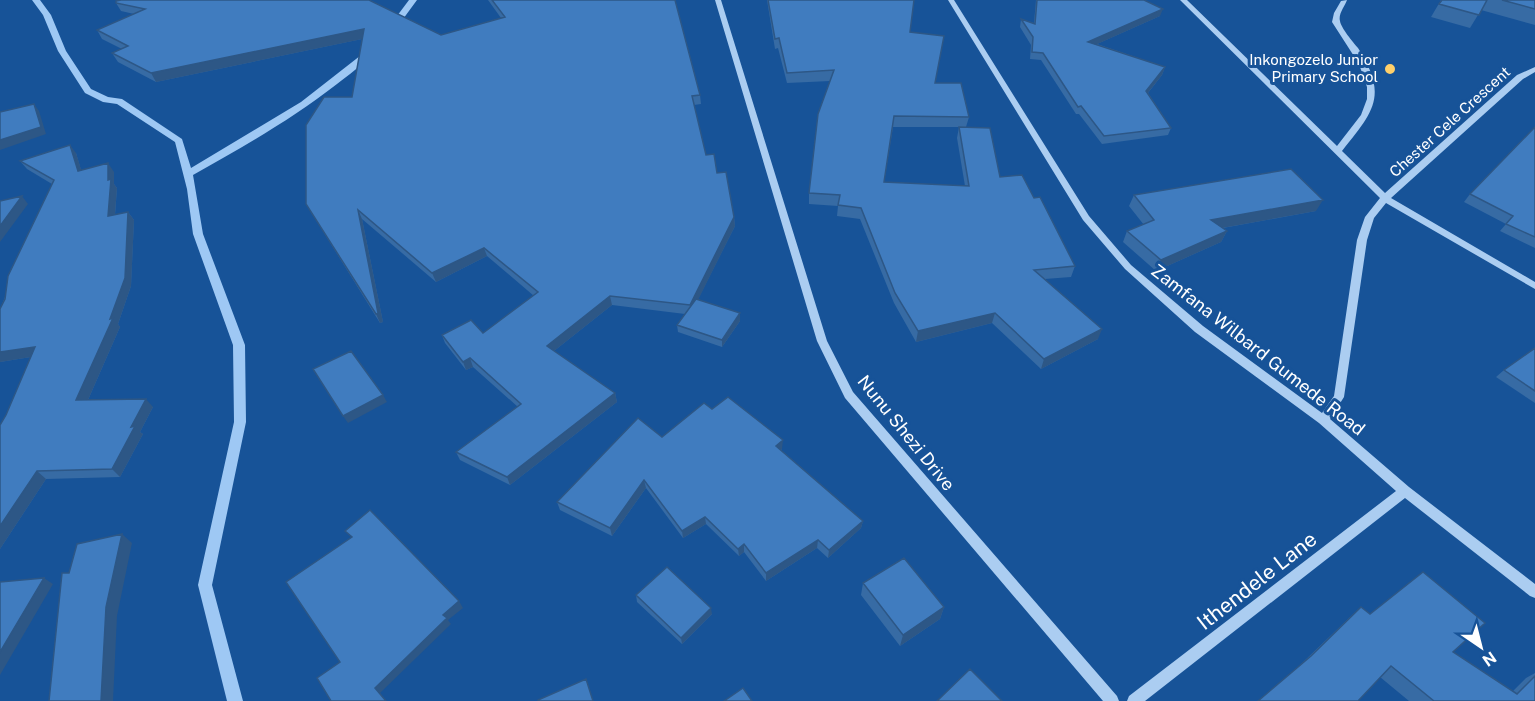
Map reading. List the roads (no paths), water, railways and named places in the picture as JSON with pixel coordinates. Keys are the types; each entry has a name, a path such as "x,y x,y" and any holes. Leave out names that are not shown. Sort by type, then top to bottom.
{"street":[{"name":"Nunu Shezi Drive","path":"718,0 822,342 849,395 1112,701"},
{"name":"Zamfana Wilbard Gumede Road","path":"951,0 1086,218 1128,267 1199,329 1323,420 1405,491 1535,592"},
{"path":"1183,0 1385,198 1535,286"},
{"path":"1338,151 1368,111 1372,90 1364,66 1336,22 1337,13 1344,1"},
{"name":"Chester Cele Crescent","path":"1385,198 1520,77 1535,69"},
{"path":"1323,420 1339,397 1362,240 1370,217 1385,198"},
{"name":"Ithendele Lane","path":"1134,701 1405,491"}],"waterway":[{"path":"36,0 47,15 62,51 88,91 106,100 119,101 179,141 192,189 198,234 239,345 240,422 205,585 235,701"},
{"path":"392,28 413,0"},
{"path":"188,174 304,104 368,54"}],"place":[{"name":"Inkongozelo Junior Primary School","path":"1390,69"}]}
